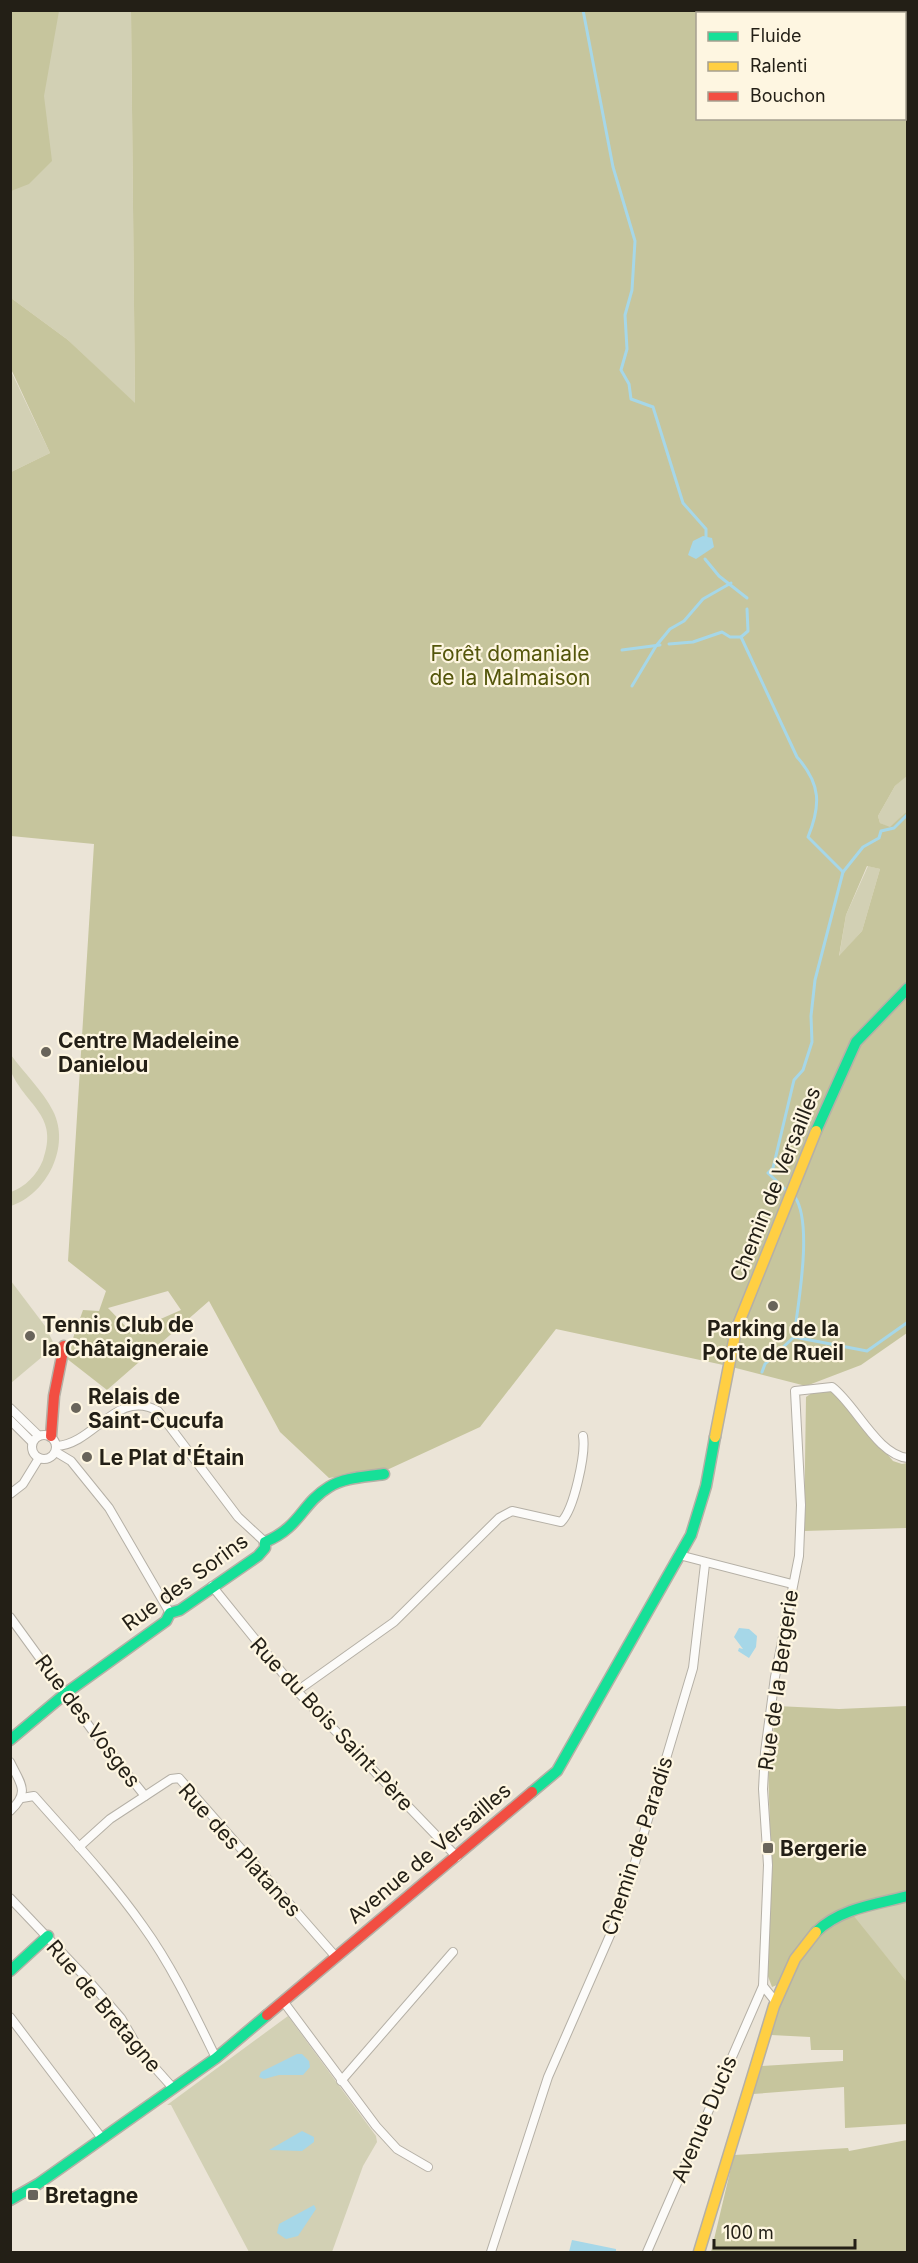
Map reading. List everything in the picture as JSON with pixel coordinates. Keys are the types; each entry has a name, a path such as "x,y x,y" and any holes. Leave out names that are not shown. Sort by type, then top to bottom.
{"street":[{"name":"Chemin de Versailles","path":"719,1415 736,1330 828,1101 856,1042 908,988"},
{"path":"64,1346 54,1396 51,1436 56,1449 71,1461 108,1508 170,1613"},
{"name":"Rue de la Bergerie","path":"763,1986 768,1865 763,1789 765,1752 792,1584 799,1556 801,1505 795,1391 832,1387 885,1447 897,1456 908,1458"},
{"path":"10,1408 35,1439 34,1454 39,1458 51,1457 56,1449 68,1446 118,1410 134,1404 150,1406 158,1411 238,1517 265,1542"},
{"name":"Avenue de Versailles","path":"10,2200 38,2184 101,2137 216,2058 457,1857 556,1771 691,1535 706,1486 719,1415"},
{"path":"10,1420 35,1439 51,1436"},
{"path":"297,1690 394,1622 499,1518 512,1511 561,1522 567,1517 585,1447 583,1436"},
{"path":"10,1494 23,1484 39,1458"},
{"name":"Rue des Sorins","path":"10,1740 66,1693 166,1621 170,1613 180,1610 258,1556 265,1548 265,1542 285,1536 297,1524 305,1509 327,1488 340,1482 384,1474"},
{"path":"679,1555 705,1564 780,1579 792,1584"},
{"name":"Chemin de Paradis","path":"491,2253 548,2077 618,1917 631,1876 693,1668 705,1564"},
{"name":"Rue du Bois Saint-Père","path":"212,1586 297,1690 457,1857"},
{"name":"Rue des Vosges","path":"10,1617 145,1796"},
{"path":"10,1762 23,1790 22,1798 10,1811"},
{"name":"Rue des Platanes","path":"79,1847 110,1819 171,1779 179,1778 336,1957"},
{"path":"22,1798 34,1796 108,1879 144,1927 188,2001 216,2058"},
{"path":"699,2253 776,2002 804,1943 821,1926 843,1914 908,1896"},
{"name":"Rue de Bretagne","path":"10,1898 48,1936 121,2018 140,2051 173,2088"},
{"path":"10,1971 48,1936"},
{"path":"341,2081 453,1952"},
{"path":"763,1986 776,2002"},
{"name":"Avenue Ducis","path":"647,2253 763,1986"},
{"path":"283,2001 341,2081 397,2149 428,2167"},
{"path":"10,2017 101,2137"}],"shaded area":[{"path":"11,11 131,11 135,404 68,340 11,298"},
{"path":"10,369 50,453 11,472 10,472"},
{"path":"907,775 907,811 890,828 880,823 878,816 895,786"},
{"path":"868,866 880,869 862,931 839,957 846,915"},
{"path":"11,1055 39,1089 53,1111 58,1125 59,1139 57,1153 45,1180 24,1200 11,1206 11,1192 26,1184 43,1160 47,1133 40,1113 11,1072"},
{"name":"Tennis Club de la Châtaigneraie","path":"11,1281 45,1326 55,1346 11,1383"},
{"path":"907,1893 907,1982 852,1915"},
{"path":"288,2016 376,2136 377,2142 363,2166 332,2252 249,2252 171,2105 167,2105"}],"green space":[{"path":"11,10 59,11 44,96 52,161 29,184 11,191"},
{"name":"Forêt domaniale de la Malmaison","path":"131,11 907,11 908,775 895,786 878,816 880,823 890,827 907,811 907,1333 861,1365 806,1386 728,1366 556,1329 480,1427 389,1469 329,1478 280,1432 209,1301 107,1390 66,1358 83,1310 99,1311 106,1291 68,1261 94,844 11,836 11,472 50,453 11,369 11,298 68,340 135,403","holes":["867,866 880,869 862,931 839,956 846,915","168,1291 181,1310 131,1332 108,1308"]},
{"path":"831,1387 893,1461 907,1463 907,1539 906,1528 804,1531 806,1397 818,1389"},
{"path":"777,1706 839,1709 907,1706 907,1893 853,1915 907,1982 907,2124 845,2128 844,2087 753,2094 761,2066 843,2061 843,2050 811,2050 810,2037 771,2035 787,1981 772,1987 766,1971 771,1862 768,1765"},
{"path":"907,2140 907,2252 711,2252 734,2155 848,2148 849,2151"}],"water":[{"path":"703,536 712,538 714,547 696,559 688,555 693,541"},
{"path":"739,1628 749,1629 757,1636 756,1647 749,1658 738,1651 739,1648 743,1649 734,1637"},
{"path":"297,2054 302,2054 309,2061 310,2067 303,2075 279,2075 264,2079 259,2077 261,2072"},
{"path":"302,2131 314,2137 314,2142 302,2151 269,2150"},
{"path":"314,2205 316,2209 298,2236 286,2239 277,2233 279,2224"},
{"path":"572,2240 616,2249 616,2252 569,2252"}],"waterway":[{"path":"583,10 613,167 635,241 632,290 625,315 627,349 621,370 629,384 631,399 653,407 683,503 706,529 706,540"},
{"path":"705,559 719,576 747,598"},
{"path":"632,686 656,646 670,629 684,621 703,599 731,583"},
{"path":"747,609 748,631 741,637 797,757 811,776 814,786 817,805 808,837 843,872"},
{"path":"669,644 693,642 722,632 730,637 741,637"},
{"path":"622,650 660,645"},
{"path":"786,1190 768,1173 773,1168 794,1080 803,1070 812,1042 811,1016 815,980 843,872 863,847 879,838 881,831 894,828 908,814"},
{"path":"762,1372 765,1364 794,1337 804,1244 800,1209 795,1197"},
{"path":"794,1337 867,1351 908,1322"}],"traffic: fast":[{"path":"816,1131 856,1042 908,988"},
{"path":"532,1792 557,1771 691,1535 706,1486 715,1437"},
{"path":"10,1740 66,1693 166,1621 170,1613 180,1610 258,1556 265,1548 265,1542 286,1529 312,1501 329,1487 349,1479 384,1474"},
{"path":"816,1932 847,1912 908,1896"},
{"path":"10,1971 48,1936"},
{"path":"10,2200 38,2184 216,2058 267,2015"}],"traffic: slow":[{"path":"715,1437 736,1330 816,1131"},
{"path":"699,2252 774,2006 795,1959 816,1932"}],"traffic: jam":[{"path":"51,1436 54,1396 64,1346"},
{"path":"267,2015 532,1792"}],"place":[{"name":"Centre Madeleine Danielou","path":"46,1052"},
{"name":"Parking de la Porte de Rueil","path":"773,1306"},
{"name":"Tennis Club de la Châtaigneraie","path":"30,1336"},
{"name":"Relais de Saint-Cucufa","path":"76,1408"},
{"name":"Le Plat d'Étain","path":"87,1457"},
{"name":"Bergerie","path":"768,1848"},
{"name":"Bretagne","path":"33,2195"}]}
